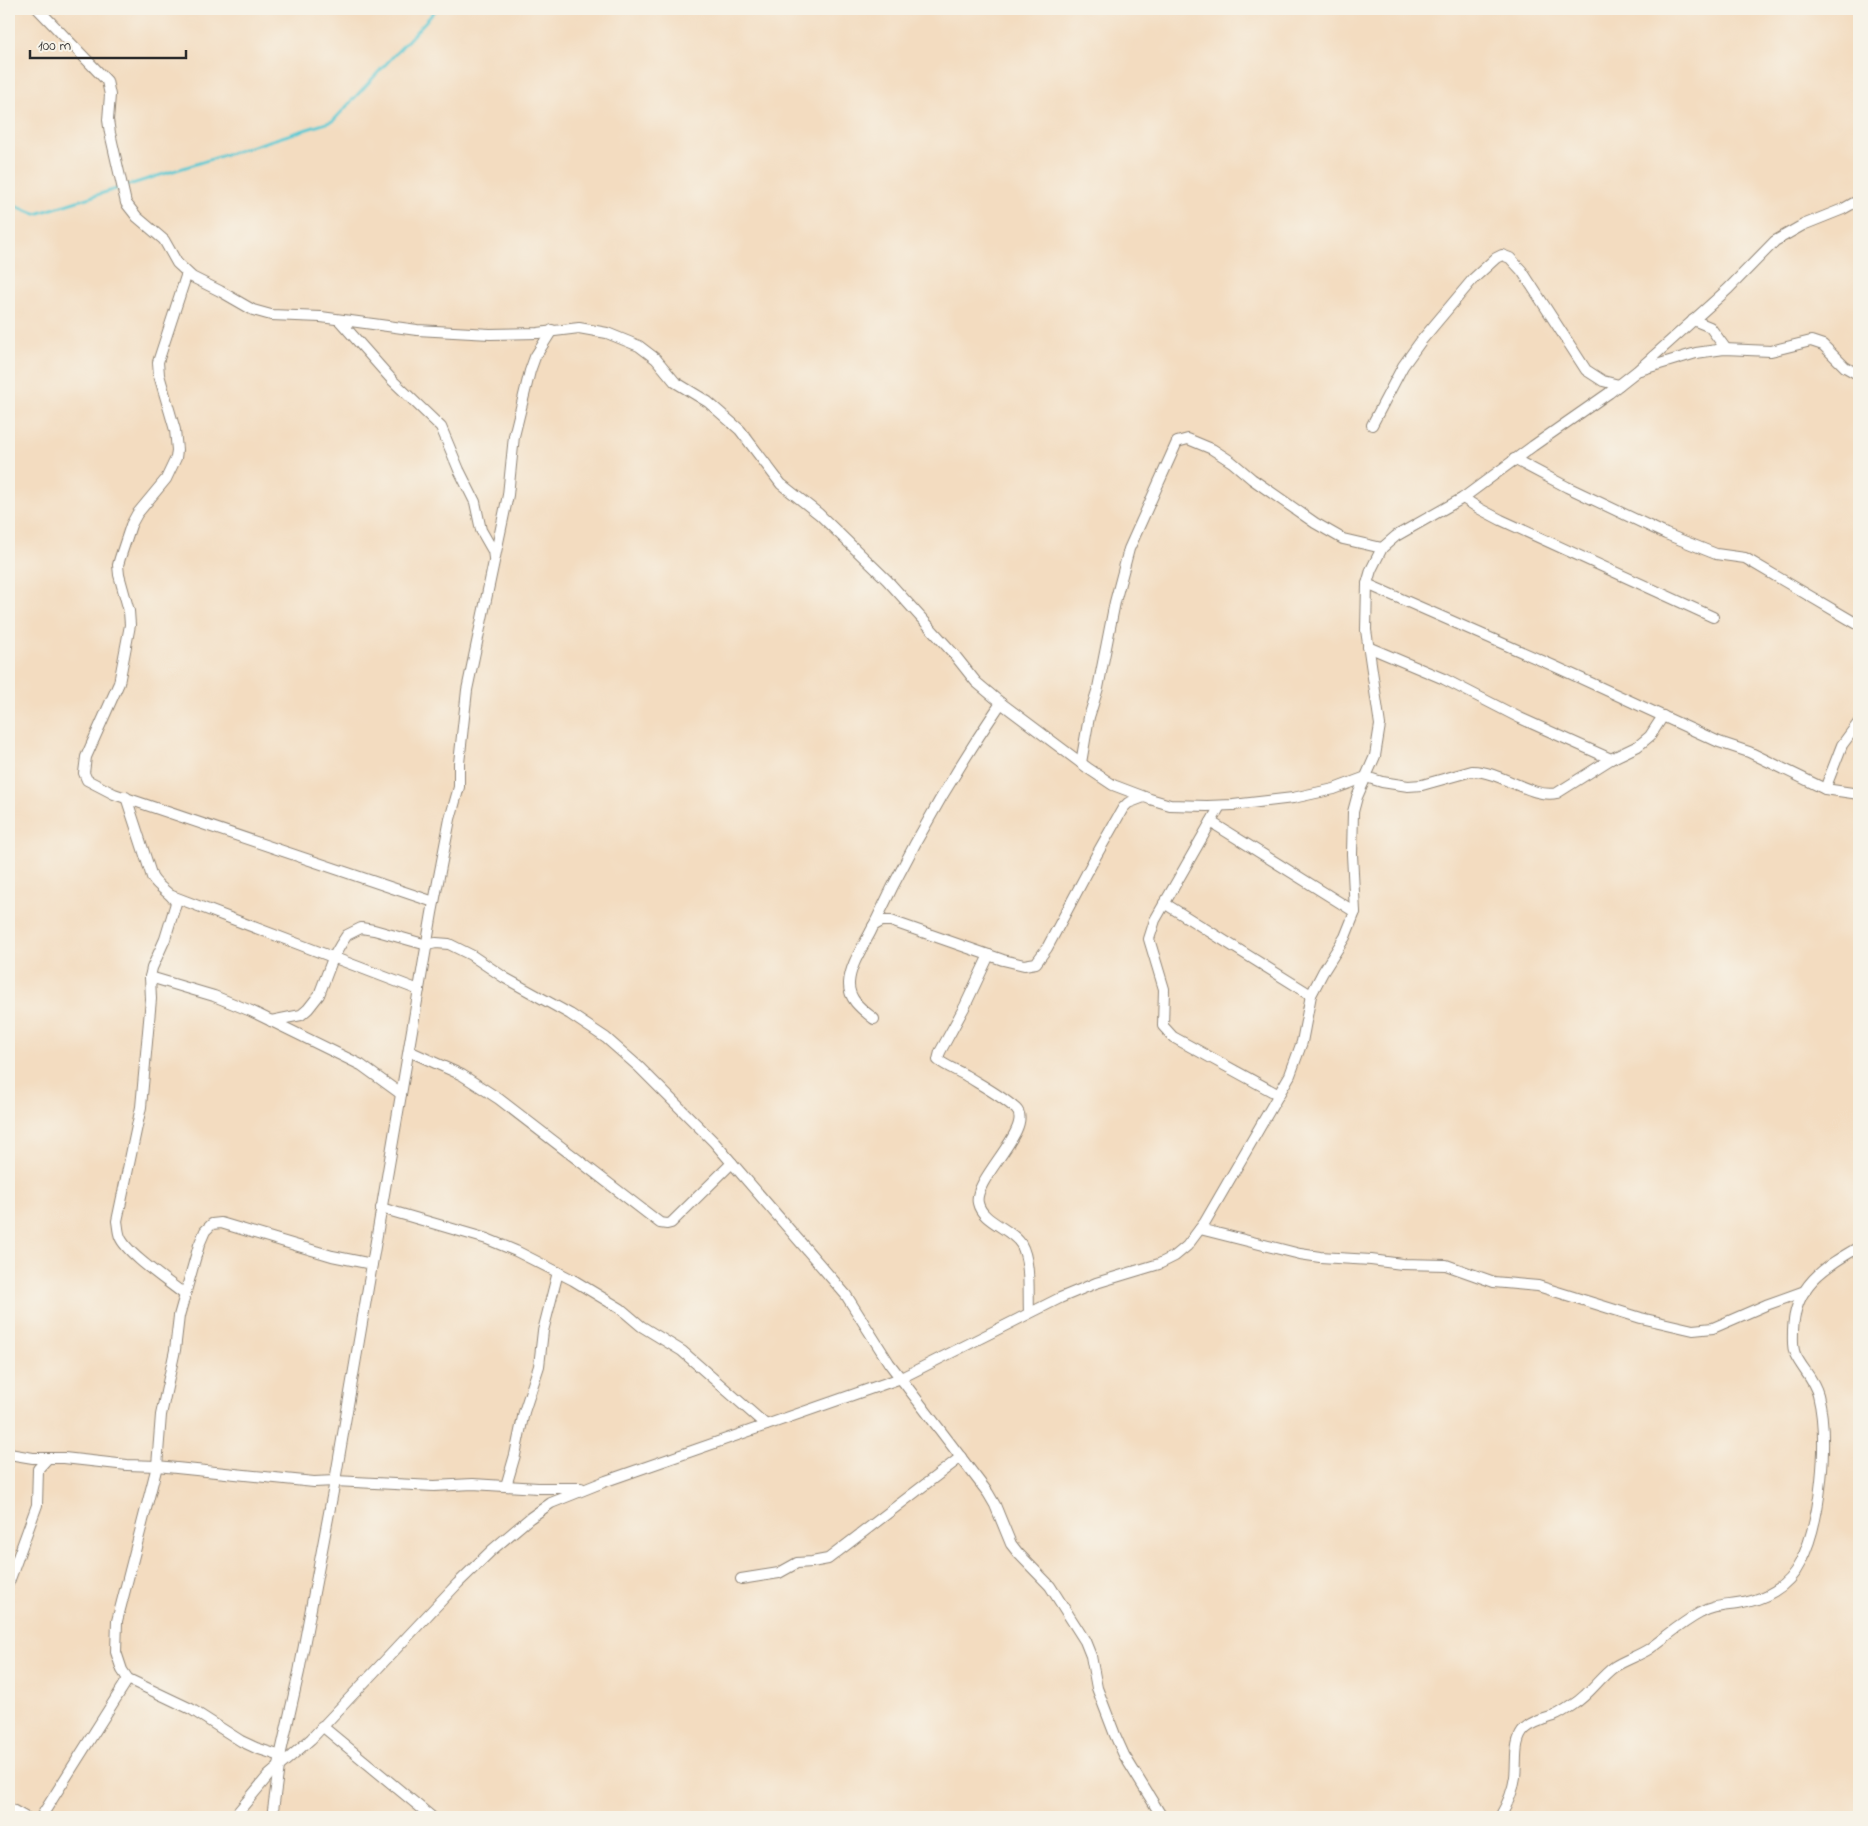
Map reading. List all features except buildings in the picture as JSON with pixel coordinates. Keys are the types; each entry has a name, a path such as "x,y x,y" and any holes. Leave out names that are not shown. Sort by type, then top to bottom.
{"street":[{"path":"38,9 108,81 110,94 108,120 126,203 137,217 164,240 177,263 187,273 253,310 282,317 305,316 434,332 516,334 574,328 607,333 639,346 656,359 676,382 708,402 748,440 781,484 819,514 870,562 942,641 976,682 1001,703 1113,785 1170,805 1220,806 1293,798 1334,789 1366,777 1382,782 1408,786 1422,785 1472,771 1480,771 1503,777 1532,790 1551,794 1556,793 1611,759 1638,746 1650,736 1663,716"},
{"path":"234,1817 280,1760 301,1748 428,1614 492,1550 551,1503 589,1487 901,1378 1029,1312 1096,1283 1159,1264 1175,1256 1187,1246 1200,1229 1290,1075 1302,1042 1311,995 1323,972 1346,937 1355,912 1352,854 1353,812 1357,797 1375,756 1380,725 1366,630 1367,584 1370,570 1382,548 1396,536 1463,498 1637,371 1728,289 1775,241 1803,225 1843,209 1859,200"},
{"path":"1372,425 1403,366 1421,341 1473,279 1496,258 1502,255 1510,258 1522,272 1586,370 1594,377 1619,385"},
{"path":"187,273 158,362 158,375 177,439 176,458 166,479 137,514 131,525 118,564 119,575 129,610 130,625 119,682 86,757 84,774 87,780 99,788 126,798 434,902"},
{"path":"339,320 376,363 441,427 475,502 481,530 494,558"},
{"path":"1693,320 1710,327 1726,349"},
{"path":"272,1817 280,1760 299,1672 335,1481 434,902 450,819 459,788 459,763 467,690 508,495 511,452 530,371 535,357 552,330"},
{"path":"1637,371 1684,355 1726,349 1771,352 1807,340 1816,341 1828,349 1845,367 1859,375"},
{"path":"1081,762 1115,602 1129,549 1177,442 1188,439 1212,449 1315,523 1343,539 1382,548"},
{"path":"1514,459 1567,487 1666,534 1716,554 1745,558 1859,625"},
{"path":"1463,498 1501,520 1713,617"},
{"path":"1367,584 1719,742 1749,752 1825,789 1859,794"},
{"path":"1368,646 1444,679 1520,718 1611,759"},
{"path":"874,1019 857,1005 850,991 849,984 858,957 925,826 980,734 1001,703"},
{"path":"1825,789 1842,746 1859,722"},
{"path":"873,926 882,920 892,921 989,956 1024,965 1036,963 1041,958 1123,808 1128,803 1144,797"},
{"path":"126,798 152,877 159,887 172,896 419,990"},
{"path":"1220,806 1150,931 1149,939 1164,988 1162,1014 1165,1029 1173,1037 1279,1095"},
{"path":"1211,822 1355,912"},
{"path":"172,896 176,903 175,910 150,977 151,999 141,1107 117,1221 119,1236 124,1245 185,1295"},
{"path":"1164,903 1311,995"},
{"path":"271,1021 301,1015 308,1009 319,995 333,958 347,935 361,928 427,945 443,942 456,947 505,978 570,1014 606,1038 639,1067 714,1142 846,1296 889,1363 995,1505 1011,1544 1050,1586 1085,1641 1091,1656 1097,1688 1115,1735 1129,1764 1162,1817"},
{"path":"989,956 940,1052 938,1060 1017,1109 1019,1113 1019,1123 1012,1139 977,1196 979,1208 1015,1237 1025,1253 1028,1274 1029,1312"},
{"path":"150,977 222,998 361,1065 401,1094"},
{"path":"408,1051 462,1075 499,1100 660,1223 667,1224 678,1216 732,1163"},
{"path":"381,1208 487,1239 558,1272 604,1298 641,1326 682,1351 766,1425"},
{"path":"280,1760 241,1741 191,1709 128,1679 122,1670 116,1652 117,1621 157,1466 164,1395 185,1295 199,1245 208,1227 216,1223 228,1224 332,1256 372,1264"},
{"path":"1200,1229 1300,1254 1320,1257 1402,1264 1446,1265 1494,1282 1538,1286 1641,1318 1693,1330 1713,1328 1766,1305 1805,1291"},
{"path":"1504,1816 1515,1778 1519,1739 1526,1728 1572,1705 1592,1690 1614,1667 1649,1648 1676,1626 1708,1608 1751,1601 1780,1589 1791,1578 1800,1564 1808,1544 1815,1514 1823,1460 1818,1394 1794,1352 1796,1311 1805,1291 1815,1277 1825,1267 1859,1247"},
{"path":"506,1486 524,1412 539,1366 543,1331 558,1272"},
{"path":"9,1454 26,1458 64,1458 314,1482 335,1481 434,1486 473,1484 538,1488 589,1487"},
{"path":"742,1579 778,1573 797,1563 828,1559 961,1457"},
{"path":"9,1582 36,1505 38,1469 48,1458"},
{"path":"41,1817 128,1679"},
{"path":"322,1726 432,1817"},
{"path":"9,1808 25,1817"}],"waterway":[{"path":"9,203 36,214 333,121 437,9"}]}
